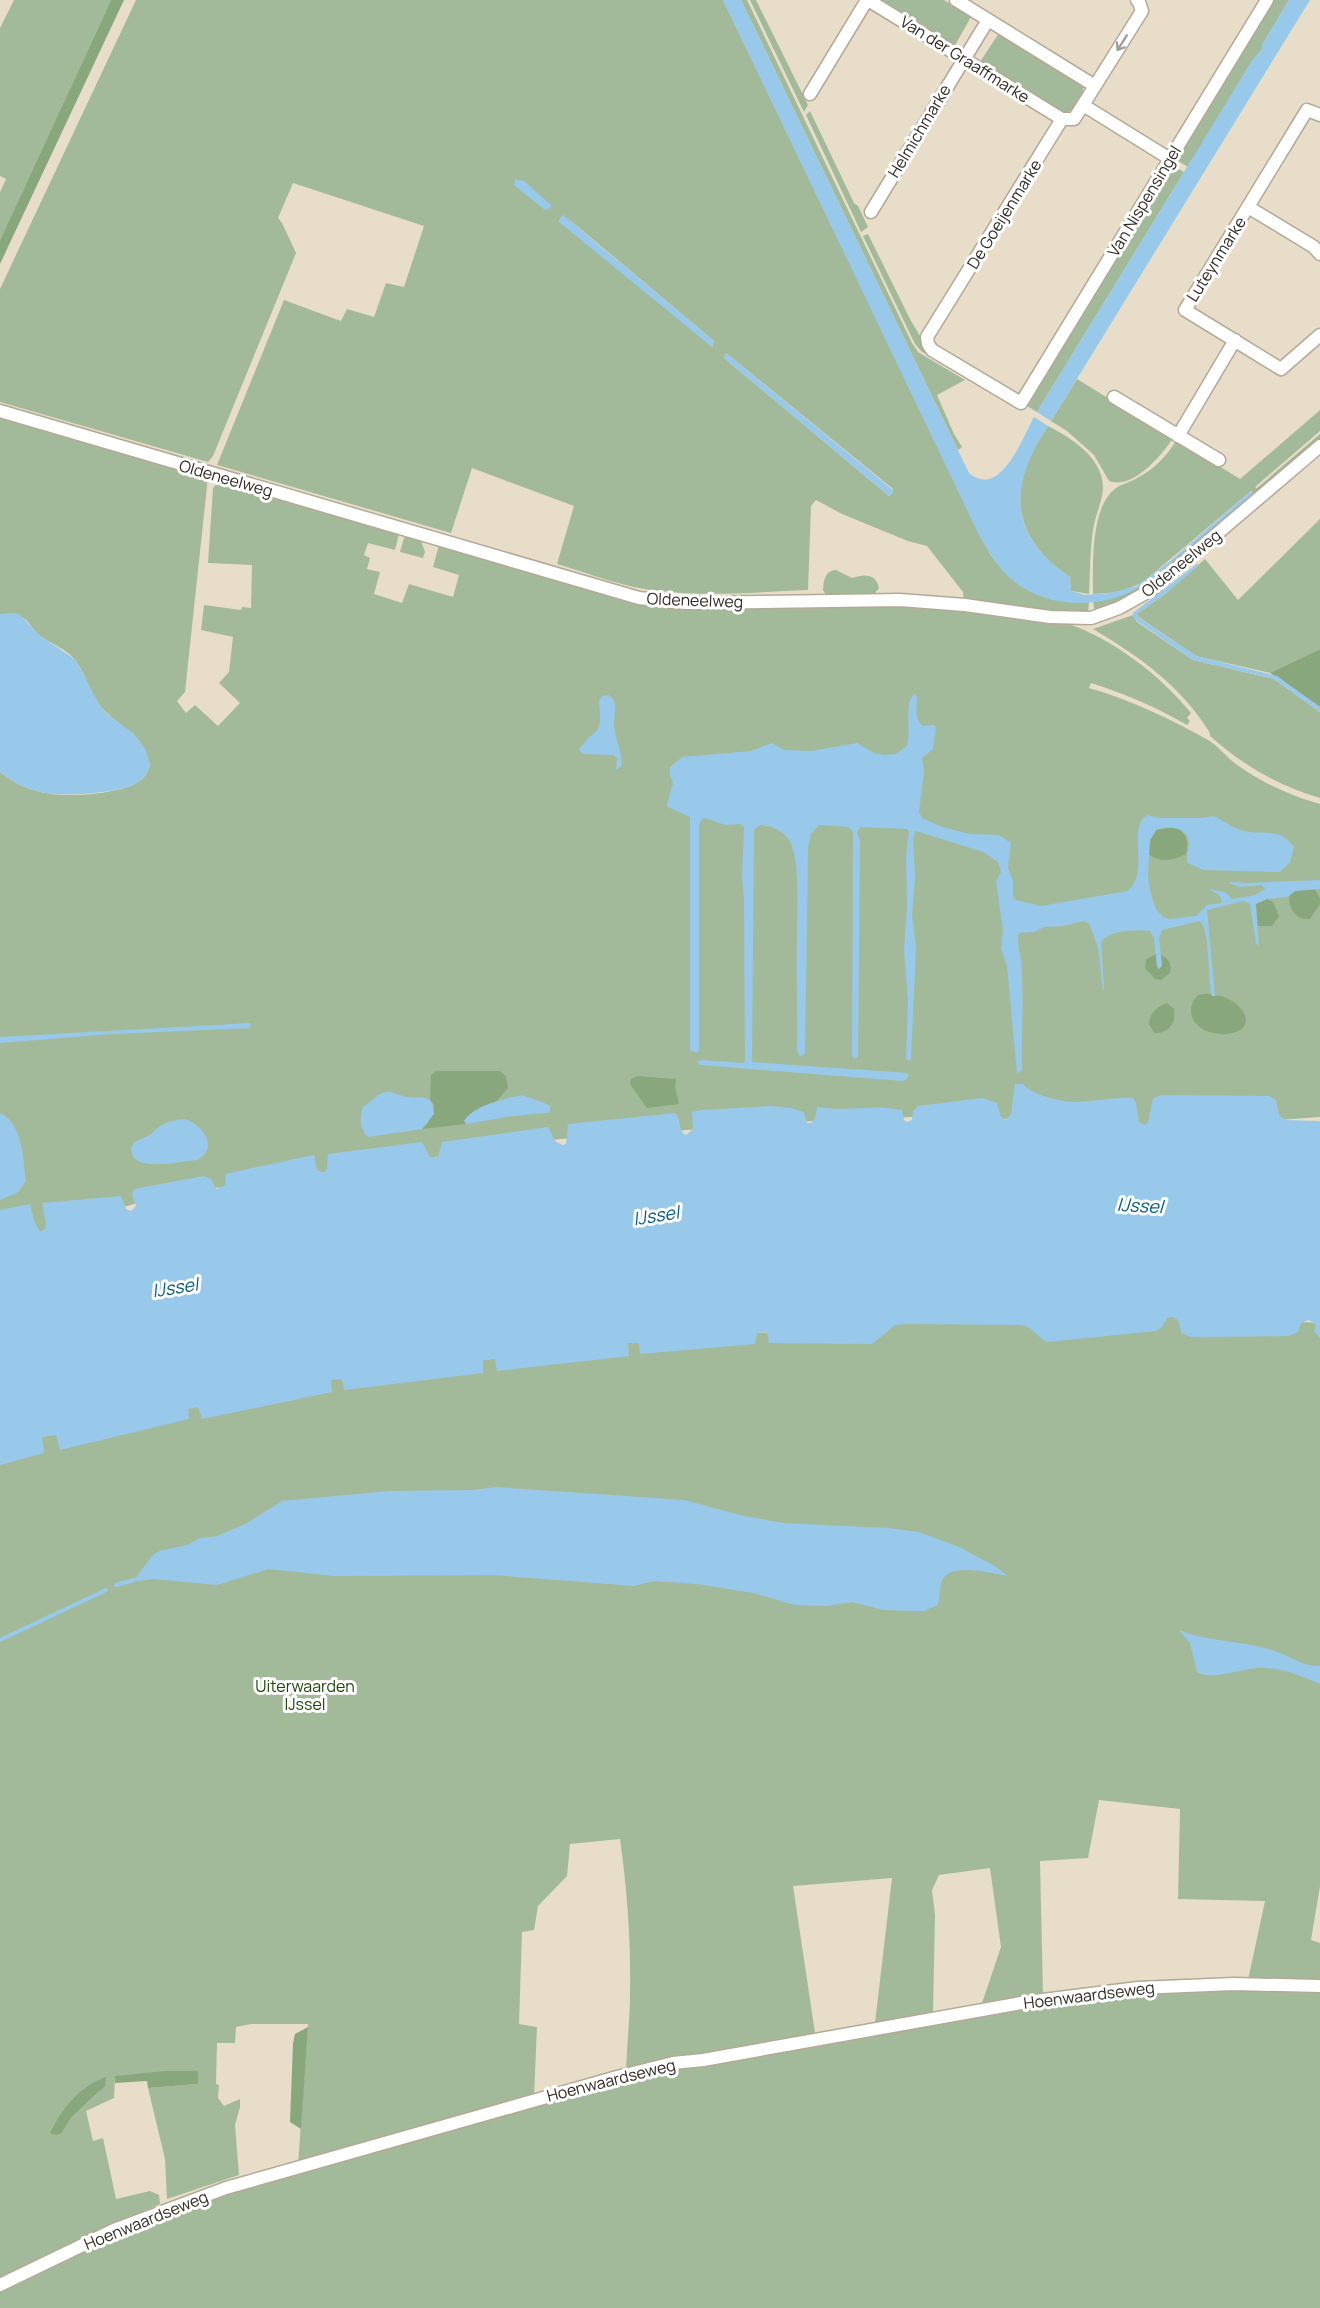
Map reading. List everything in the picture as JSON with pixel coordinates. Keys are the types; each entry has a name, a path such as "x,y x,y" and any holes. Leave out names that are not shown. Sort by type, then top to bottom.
{"street":[{"name":"Van der Graaffmarke","path":"868,0 1062,119"},
{"path":"810,94 868,0"},
{"path":"956,0 1095,86"},
{"name":"De Goeijenmarke","path":"1022,403 932,350 927,337 1062,119 1074,119 1142,11 1140,2 1137,0"},
{"name":"Van Nispensingel","path":"1022,403 1267,0"},
{"name":"Helmichmarke","path":"871,212 988,20"},
{"path":"1083,105 1170,159"},
{"name":"Luteynmarke","path":"1320,115 1308,110 1185,310 1281,369 1320,335"},
{"path":"1248,207 1314,247 1320,254"},
{"path":"1178,436 1235,340"},
{"path":"1114,396 1219,460"},
{"name":"Oldeneelweg","path":"0,411 639,598 687,603 923,602 1082,619 1119,608 1151,590 1320,446"},
{"name":"Hoenwaardseweg","path":"0,2285 116,2229 226,2188 616,2076 673,2063 704,2060 1027,2002 1138,1988 1234,1984 1320,1986"}],"green space":[{"path":"14,0 111,0 0,240 0,192 6,179 0,176 0,28"},
{"path":"111,0 124,0 0,264 0,240"},
{"path":"136,0 723,0 990,554 1009,576 1033,592 1059,600 1089,602 1088,614 1076,615 964,602 963,592 927,546 908,541 842,514 816,500 811,506 808,590 734,594 678,593 634,587 557,564 574,506 472,468 451,533 217,465 284,300 341,321 347,309 374,317 386,283 404,287 424,226 293,183 278,218 296,253 213,456 208,462 0,402 0,289","holes":["565,216 714,341 712,347","726,353 893,489 893,492 889,496 724,358"]},
{"path":"741,0 747,0 912,343 918,352 965,380 937,395 962,447 958,450"},
{"path":"750,0 756,0 808,105 804,112"},
{"path":"877,0 944,0 971,17 954,47"},
{"path":"1272,0 1289,0 1262,45 1262,49 1252,61 1188,167 1178,161 1181,157 1179,153"},
{"path":"999,33 1083,86 1080,98 1071,110 1064,114 980,62"},
{"path":"810,111 868,227 861,232 806,115"},
{"path":"1175,167 1184,172 1037,412 1027,406 1027,401 1168,170 1173,170"},
{"path":"868,234 911,321 932,356 922,352 915,344 863,236"},
{"path":"1077,379 1173,438 1162,453 1137,476 1118,482 1109,481 1094,455 1067,431 1051,421"},
{"path":"1320,410 1320,431 1255,487 1257,488 1320,434 1320,441 1138,595 1095,612 1093,602 1115,597 1140,587 1253,493 1251,491 1142,583 1119,592 1093,594 1093,553 1097,522 1101,508 1116,488 1149,471 1177,440 1240,479"},
{"path":"0,415 208,477 185,692 177,701 186,713 195,705 218,726 240,703 219,683 229,672 233,637 201,630 204,605 241,610 242,607 251,608 252,565 208,563 213,488 220,480 399,533 395,550 368,543 364,555 370,558 367,569 380,572 374,594 402,603 409,584 453,597 459,575 433,567 439,545 628,600 885,600 1066,623 1101,638 1134,659 1165,685 1191,713 1187,718 1190,721 1187,725 1140,701 1091,683 1089,688 1135,704 1180,725 1212,742 1236,764 1266,783 1320,804 1320,1117 1146,1130 1007,1119 913,1117 813,1121 561,1139 215,1188 134,1204 0,1244 0,772 16,783 33,790 81,795 109,792 133,785 144,777 150,765 138,739 107,713 97,701 76,661 64,650 39,635 23,618 0,614"},
{"path":"1048,426 1084,450 1098,468 1102,478 1103,489 1092,538 1089,594 1071,591 1070,577 1055,566 1032,540 1021,510 1020,494 1023,477 1031,454"},
{"path":"1320,519 1320,649 1270,673 1196,656 1137,616 1205,559 1238,600"},
{"path":"407,535 420,538 425,552 423,558 400,552"},
{"path":"836,570 852,578 865,575 872,577 879,588 872,597 828,598 823,590 824,580 829,572"},
{"path":"1133,615 1137,622 1193,660 1274,679 1320,712 1320,798 1275,781 1235,757 1210,736 1199,716 1173,687 1127,650 1093,629"},
{"path":"1320,649 1320,707 1270,673"},
{"path":"1173,827 1186,837 1186,854 1167,860 1157,859 1148,854 1150,840 1156,830"},
{"path":"1315,889 1320,898 1320,904 1310,919 1297,916 1289,901 1289,896 1295,891"},
{"path":"1267,899 1273,902 1279,916 1272,926 1257,926 1256,904"},
{"path":"1156,954 1157,966 1162,966 1161,955 1168,960 1171,967 1170,973 1161,980 1155,979 1145,968 1146,959"},
{"path":"1205,994 1234,1002 1245,1015 1244,1027 1230,1034 1210,1032 1201,1028 1194,1021 1191,1009 1196,997"},
{"path":"1167,1003 1174,1009 1173,1023 1164,1032 1154,1033 1149,1024 1152,1014"},
{"path":"436,1071 500,1071 506,1076 508,1088 494,1104 480,1108 464,1121 466,1124 422,1129 428,1123 434,1105 430,1100 431,1075"},
{"path":"637,1076 676,1079 675,1087 679,1104 647,1108 630,1084 631,1079"},
{"name":"Uiterwaarden IJssel","path":"1168,1315 1320,1323 1320,1886 1311,1940 1320,1943 1320,2308 0,2308 0,1449 45,1436 332,1378 632,1342 898,1323","holes":["1099,1800 1180,1809 1178,1899 1265,1901 1248,1980 1043,1995 1040,1861 1088,1858","620,1839 627,1896 630,1953 626,2070 534,2097 537,2027 519,2024 522,1932 534,1930 538,1906 567,1876 570,1844","990,1868 1001,1947 981,2006 933,2013 935,1915 932,1890 939,1875","892,1878 875,2023 815,2033 793,1886","251,2024 308,2024 298,2165 114,2224 160,2204 159,2195 150,2191 116,2199 103,2138 93,2141 86,2111 114,2098 115,2076 198,2084 148,2088 165,2159 167,2199 239,2175 235,2125 240,2099 224,2106 218,2098 219,2085 216,2084 217,2043 235,2043 236,2027","100,2091 71,2118 62,2133 52,2128 73,2099"]},
{"path":"308,2027 301,2129 290,2122 293,2043 295,2034"},
{"path":"165,2071 198,2071 198,2084 148,2088 147,2081 115,2083 115,2076"},
{"path":"106,2077 105,2086 71,2118 62,2133 56,2135 50,2133 60,2115 80,2092"}],"water":[{"path":"723,0 741,0 969,473 980,479 991,478 1009,463 1034,417 1048,426 1026,469 1021,489 1021,508 1025,526 1034,544 1049,561 1070,577 1071,591 1085,595 1110,593 1137,586 1170,561 1251,491 1253,493 1154,577 1121,596 1088,603 1071,603 1038,595 1023,588 1010,578 997,564 980,537"},
{"path":"1289,0 1310,0 1051,421 1037,412 1252,61 1262,49 1262,45"},
{"path":"515,179 524,181 551,205 551,208 545,210 514,185"},
{"path":"563,215 714,341 712,347 559,222"},
{"path":"726,353 893,492 889,496 724,358"},
{"path":"1198,563 1198,566 1165,594 1138,613 1138,617 1196,656 1277,676 1320,707 1320,712 1274,679 1193,660 1134,619 1133,613"},
{"path":"0,614 19,614 39,635 76,660 99,704 107,714 133,733 146,750 150,765 141,780 110,791 55,794 27,788 0,772"},
{"path":"914,694 917,696 919,722 922,726 934,725 936,728 933,749 922,758 924,771 919,812 922,818 942,827 970,834 999,835 1011,843 1008,868 1013,881 1013,897 1016,900 1041,906 1127,891 1134,883 1137,874 1138,830 1141,821 1147,815 1159,818 1213,816 1235,828 1281,836 1294,847 1290,862 1280,872 1204,870 1187,863 1189,843 1185,833 1171,828 1156,830 1150,840 1148,874 1150,891 1156,909 1163,917 1169,919 1196,916 1207,905 1221,903 1219,895 1209,889 1225,892 1232,899 1255,895 1265,889 1262,885 1240,887 1230,882 1320,880 1320,889 1295,891 1287,897 1267,899 1256,904 1259,946 1256,943 1250,904 1244,901 1207,910 1215,996 1212,996 1210,988 1206,935 1200,921 1162,930 1159,938 1162,966 1159,969 1154,938 1150,931 1123,931 1105,938 1101,942 1103,991 1098,947 1089,923 1083,921 1019,933 1022,988 1022,1071 1017,1073 1007,966 1001,949 1003,930 996,881 1001,872 998,862 983,852 916,831 913,838 915,876 912,916 916,947 911,1059 909,1061 906,1058 908,1000 904,950 907,906 906,856 909,831 907,829 860,827 857,833 860,841 858,1057 854,1059 852,1056 853,832 849,827 819,825 811,834 808,848 805,1053 800,1057 797,1051 798,892 795,856 790,841 783,833 769,826 759,825 754,830 752,1062 908,1073 908,1078 903,1081 700,1065 698,1062 701,1060 743,1063 745,1061 742,877 744,827 740,824 725,825 705,818 699,825 699,1050 697,1053 690,1050 690,817 668,807 673,783 670,767 682,757 751,751 772,743 784,750 811,751 857,743 874,753 896,754 907,746 908,710"},
{"path":"609,695 615,706 614,727 622,761 618,769 616,769 617,758 614,755 583,754 579,750 599,727 599,701 602,696"},
{"path":"250,1023 251,1028 111,1034 0,1043 0,1037"},
{"name":"IJssel","path":"1015,1084 1023,1084 1032,1091 1047,1097 1071,1102 1133,1098 1139,1122 1145,1125 1148,1122 1153,1098 1162,1095 1269,1096 1276,1100 1279,1115 1285,1120 1320,1121 1320,1338 1314,1331 1316,1325 1309,1320 1301,1323 1298,1332 1289,1336 1191,1337 1181,1333 1178,1321 1171,1317 1167,1318 1162,1327 1156,1331 1047,1342 1029,1328 1021,1325 908,1324 895,1325 872,1344 769,1343 767,1332 757,1333 755,1344 640,1354 639,1343 628,1343 629,1356 497,1371 495,1359 483,1360 483,1373 344,1390 340,1379 331,1380 332,1392 202,1419 198,1407 188,1409 189,1419 60,1450 56,1435 42,1437 44,1453 0,1465 0,1210 30,1204 34,1221 40,1232 45,1229 46,1223 42,1203 121,1196 126,1209 131,1211 136,1206 132,1194 134,1189 204,1176 211,1179 216,1189 226,1185 225,1175 229,1173 314,1155 317,1170 324,1173 327,1169 328,1154 422,1142 430,1157 438,1157 442,1142 548,1127 555,1141 562,1145 566,1144 568,1124 675,1113 681,1130 686,1135 693,1129 692,1112 701,1110 771,1106 791,1108 804,1112 807,1123 811,1123 815,1119 817,1107 891,1108 902,1110 904,1120 907,1122 912,1120 913,1111 918,1106 982,1098 997,1103 1001,1117 1006,1120 1011,1114"},
{"path":"389,1091 405,1097 429,1099 432,1102 434,1114 422,1129 368,1137 361,1123 363,1107 380,1094"},
{"path":"522,1095 547,1104 550,1106 550,1111 467,1124 464,1121 482,1107"},
{"path":"0,1113 8,1118 18,1133 26,1181 17,1193 0,1200"},
{"path":"185,1119 202,1131 208,1143 204,1155 197,1160 151,1164 142,1163 132,1154 132,1146 136,1142 165,1123"},
{"path":"495,1487 684,1500 744,1516 783,1523 888,1528 919,1532 959,1547 993,1565 1008,1576 972,1570 953,1572 946,1575 942,1581 938,1605 924,1611 883,1610 852,1602 828,1606 795,1605 753,1593 697,1584 654,1581 634,1586 493,1575 334,1576 268,1569 217,1585 154,1579 134,1580 152,1556 159,1551 187,1545 200,1538 217,1536 247,1523 282,1501 389,1491 473,1490"},
{"path":"1179,1630 1267,1649 1305,1664 1320,1666 1320,1684 1273,1669 1258,1668 1221,1675 1204,1675 1197,1672 1190,1643"}],"waterway":[{"path":"116,1585 134,1580"},
{"path":"0,1640 106,1590"}]}
